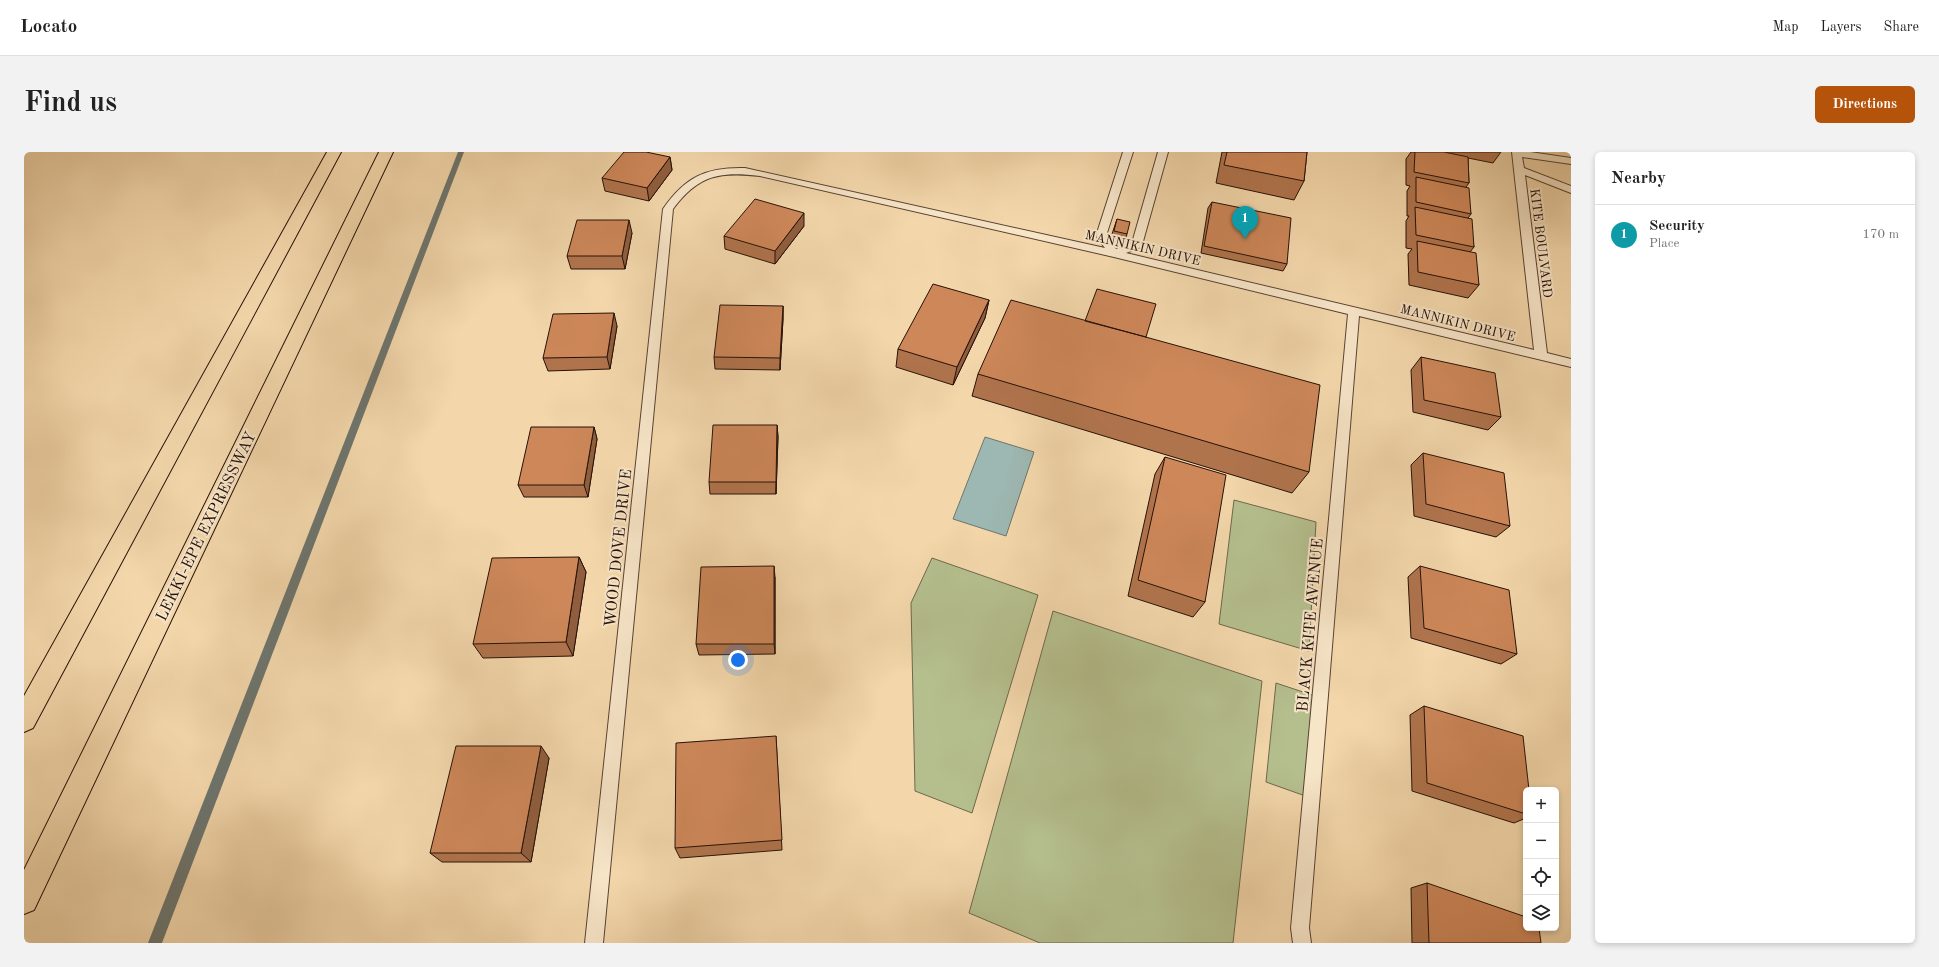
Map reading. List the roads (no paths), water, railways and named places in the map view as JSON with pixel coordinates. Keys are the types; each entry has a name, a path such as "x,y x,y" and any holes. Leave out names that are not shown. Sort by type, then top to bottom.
{"highway":[{"path":"24,720 334,152"},
{"name":"LEKKI-EPE EXPRESSWAY","path":"24,900 386,152"}],"lane":[{"path":"1128,152 1101,236 1114,254 1137,245 1163,152"},
{"path":"1517,153 1571,161"},
{"name":"KITE BOULVARD","path":"1517,153 1541,356"},
{"name":"MANNIKIN DRIVE","path":"707,174 724,170 739,169 760,173 1114,254 1571,363"},
{"path":"1518,169 1571,190"},
{"name":"WOOD DOVE DRIVE","path":"594,943 668,209 677,195 690,183 707,174"},
{"name":"BLACK KITE AVENUE","path":"1302,943 1300,928 1354,311"}],"water":[{"path":"985,437 1034,452 1006,536 953,519"}],"waterway":[{"path":"155,943 461,152"}],"place":[{"name":"Security","path":"1245,239"}]}
